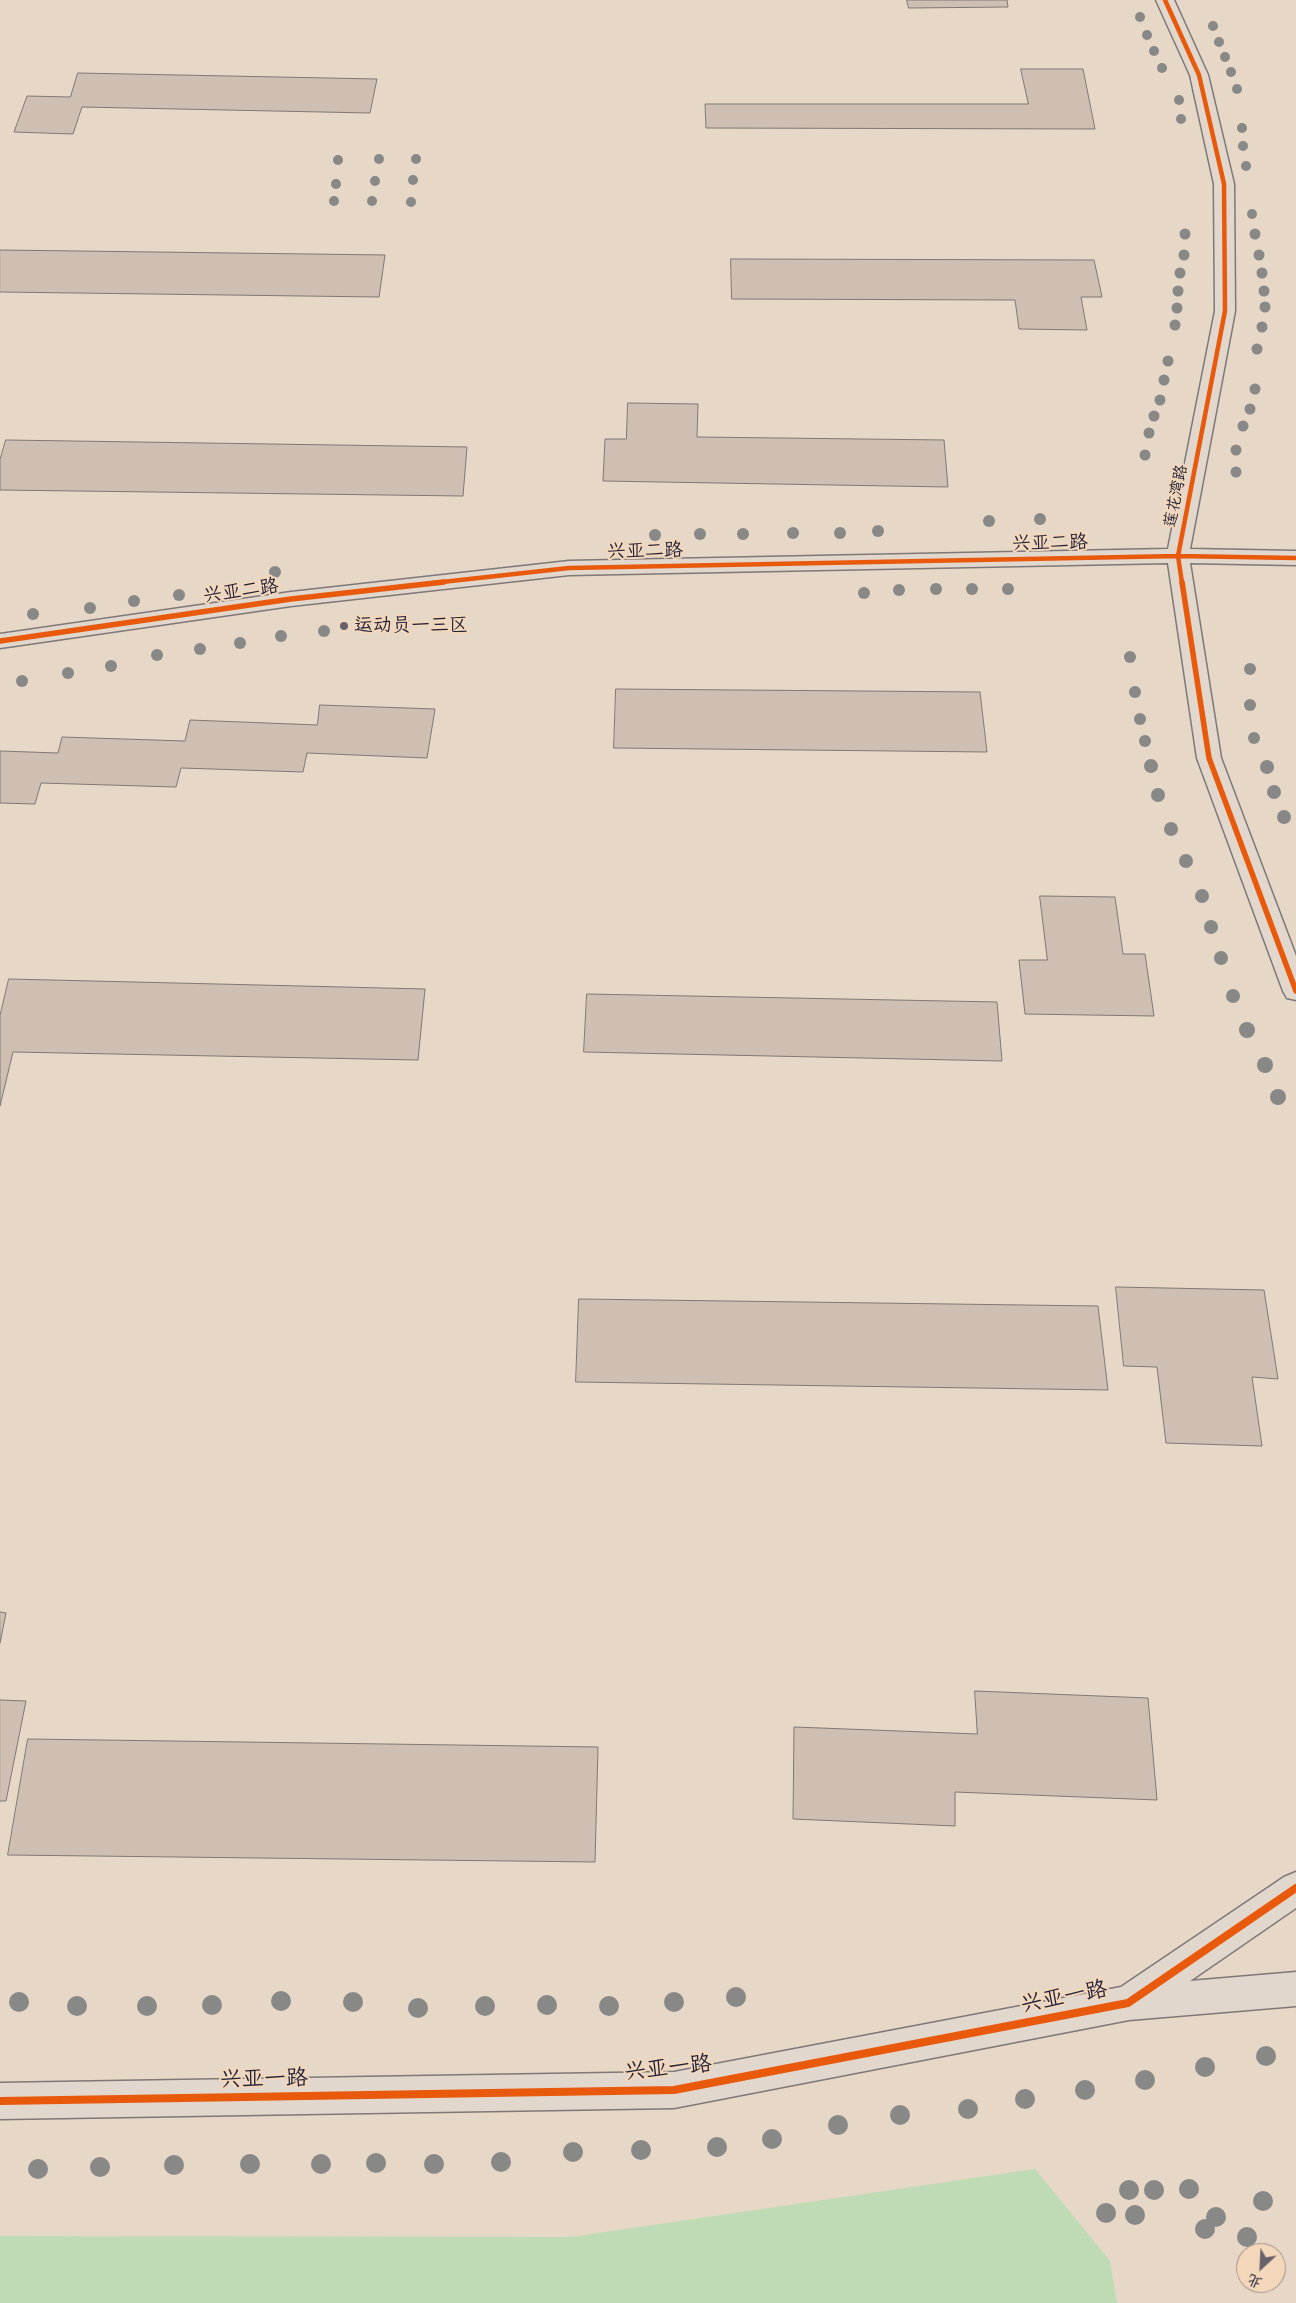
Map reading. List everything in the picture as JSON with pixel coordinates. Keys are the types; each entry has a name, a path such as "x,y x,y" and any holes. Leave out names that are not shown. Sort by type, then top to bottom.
{"street":[{"name":"莲花湾路","path":"1165,0 1199,75 1224,184 1225,311 1178,556 1209,758 1296,991"},
{"name":"兴亚二路","path":"0,641 291,600 569,568 1178,556 1296,558"},
{"name":"兴亚一路","path":"0,2101 674,2090 1128,2003 1296,1888"},
{"path":"1128,2003 1296,1988"}],"green space":[{"path":"1035,2169 1110,2261 1117,2303 0,2303 0,2236 571,2237"}],"building":[{"path":"907,0 1007,0 1008,7 909,8"},
{"path":"1021,69 1083,69 1095,129 706,128 705,104 1028,104"},
{"path":"78,73 377,79 370,113 82,107 73,134 14,132 27,96 70,97"},
{"path":"0,250 385,255 379,297 0,292"},
{"path":"731,259 1094,260 1102,297 1081,297 1087,330 1019,329 1015,300 732,299"},
{"path":"628,403 698,404 697,437 944,440 948,487 603,481 605,439 626,439"},
{"path":"6,440 467,447 463,496 0,490 0,460"},
{"path":"616,689 980,692 987,752 614,748"},
{"path":"320,705 435,709 427,758 307,753 303,772 181,768 176,787 41,783 35,804 0,803 0,751 58,753 62,737 185,741 190,720 317,725"},
{"path":"1040,896 1115,897 1123,954 1145,954 1154,1016 1025,1014 1019,960 1047,960"},
{"path":"9,979 425,989 418,1060 13,1052 0,1106 0,1016"},
{"path":"587,994 997,1002 1002,1061 584,1052"},
{"path":"1116,1287 1264,1290 1278,1379 1252,1377 1262,1446 1166,1443 1157,1367 1124,1366"},
{"path":"579,1299 1098,1306 1108,1390 576,1382"},
{"path":"0,1612 6,1613 0,1643"},
{"path":"975,1691 1148,1698 1157,1800 955,1792 955,1826 793,1819 794,1727 977,1734"},
{"path":"0,1700 26,1701 6,1801 0,1801"},
{"path":"28,1739 598,1747 595,1862 8,1855"}],"cycle path":[{"path":"1165,0 1199,75 1224,184 1225,311 1178,556 1209,758 1296,991"},
{"path":"0,641 291,599 569,568 1178,556 1296,558"},
{"path":"0,2101 674,2090 1128,2003 1296,1888"}],"place":[{"name":"运动员一三区","path":"344,626"}]}
